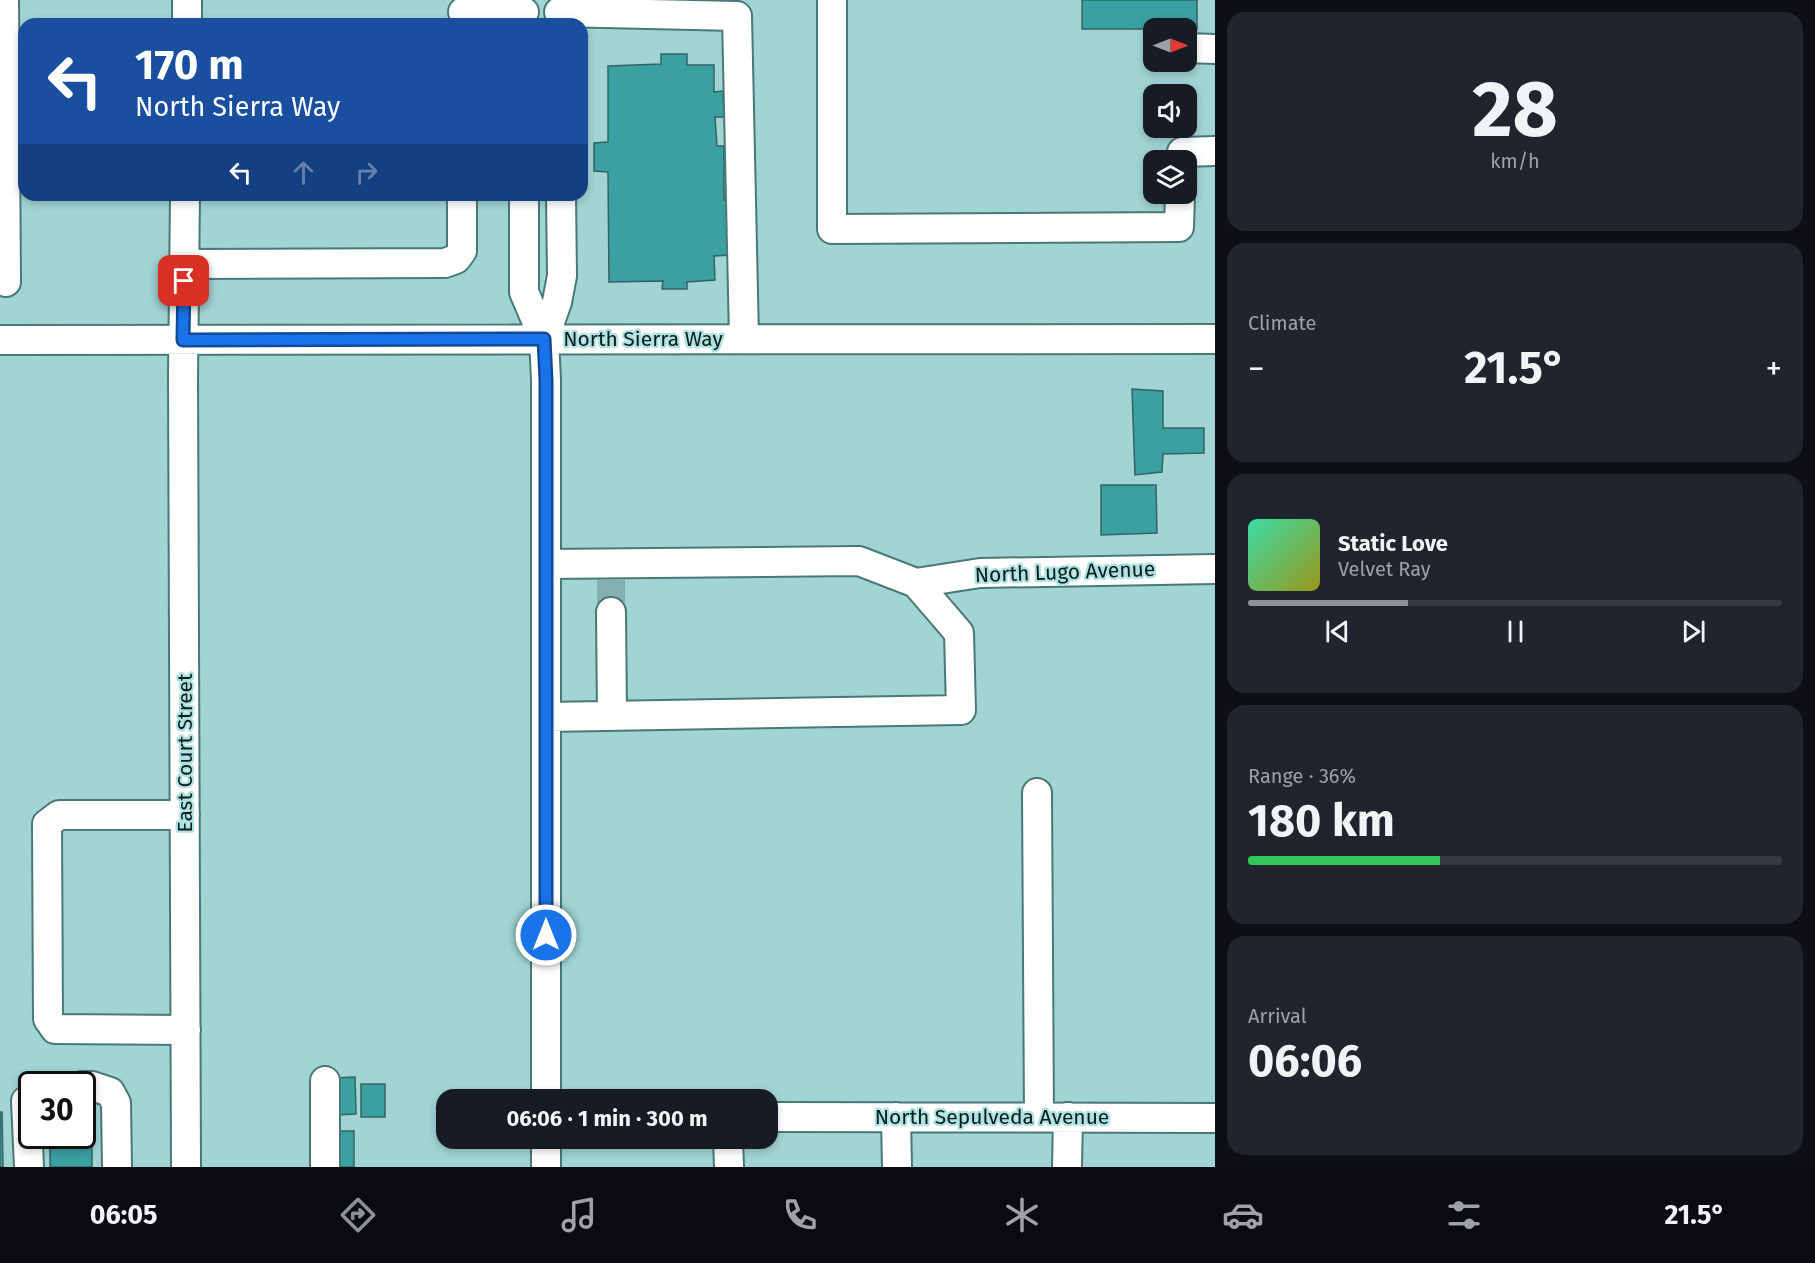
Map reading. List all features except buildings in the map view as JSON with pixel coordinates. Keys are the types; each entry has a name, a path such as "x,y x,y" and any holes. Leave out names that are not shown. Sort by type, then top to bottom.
{"street":[{"path":"4,0 6,282"},
{"path":"187,0 187,18"},
{"path":"832,0 832,229 1179,227 1180,204"},
{"path":"463,12 524,12"},
{"path":"559,12 737,16 744,339"},
{"path":"1197,48 1215,49"},
{"path":"1197,154 1215,151"},
{"name":"East Court Street","path":"185,201 183,340 186,1167"},
{"path":"184,264 445,262 456,259 462,251 462,201"},
{"path":"524,201 524,292 544,339"},
{"path":"546,1089 544,339 557,302 562,276 561,201"},
{"name":"North Sierra Way","path":"0,340 1215,339"},
{"path":"546,564 611,572 660,563 859,561 916,583 959,633 961,711 546,717"},
{"name":"North Lugo Avenue","path":"916,583 980,573 1215,569"},
{"path":"611,612 612,716"},
{"path":"1037,793 1039,1117"},
{"path":"185,815 59,815 47,824 48,1019 55,1029 186,1030"},
{"path":"325,1081 325,1167"},
{"path":"96,1087 110,1092 116,1103 117,1167"},
{"name":"North Sepulveda Avenue","path":"778,1117 1215,1118"},
{"path":"896,1117 897,1167"},
{"path":"1067,1167 1068,1117"},
{"path":"27,1149 28,1167"},
{"path":"546,1149 546,1167"},
{"path":"728,1149 729,1167"}],"tunnel":[{"path":"611,580 611,612"}],"route":[{"path":"184,281 183,340 544,339 546,380 546,935"}]}
